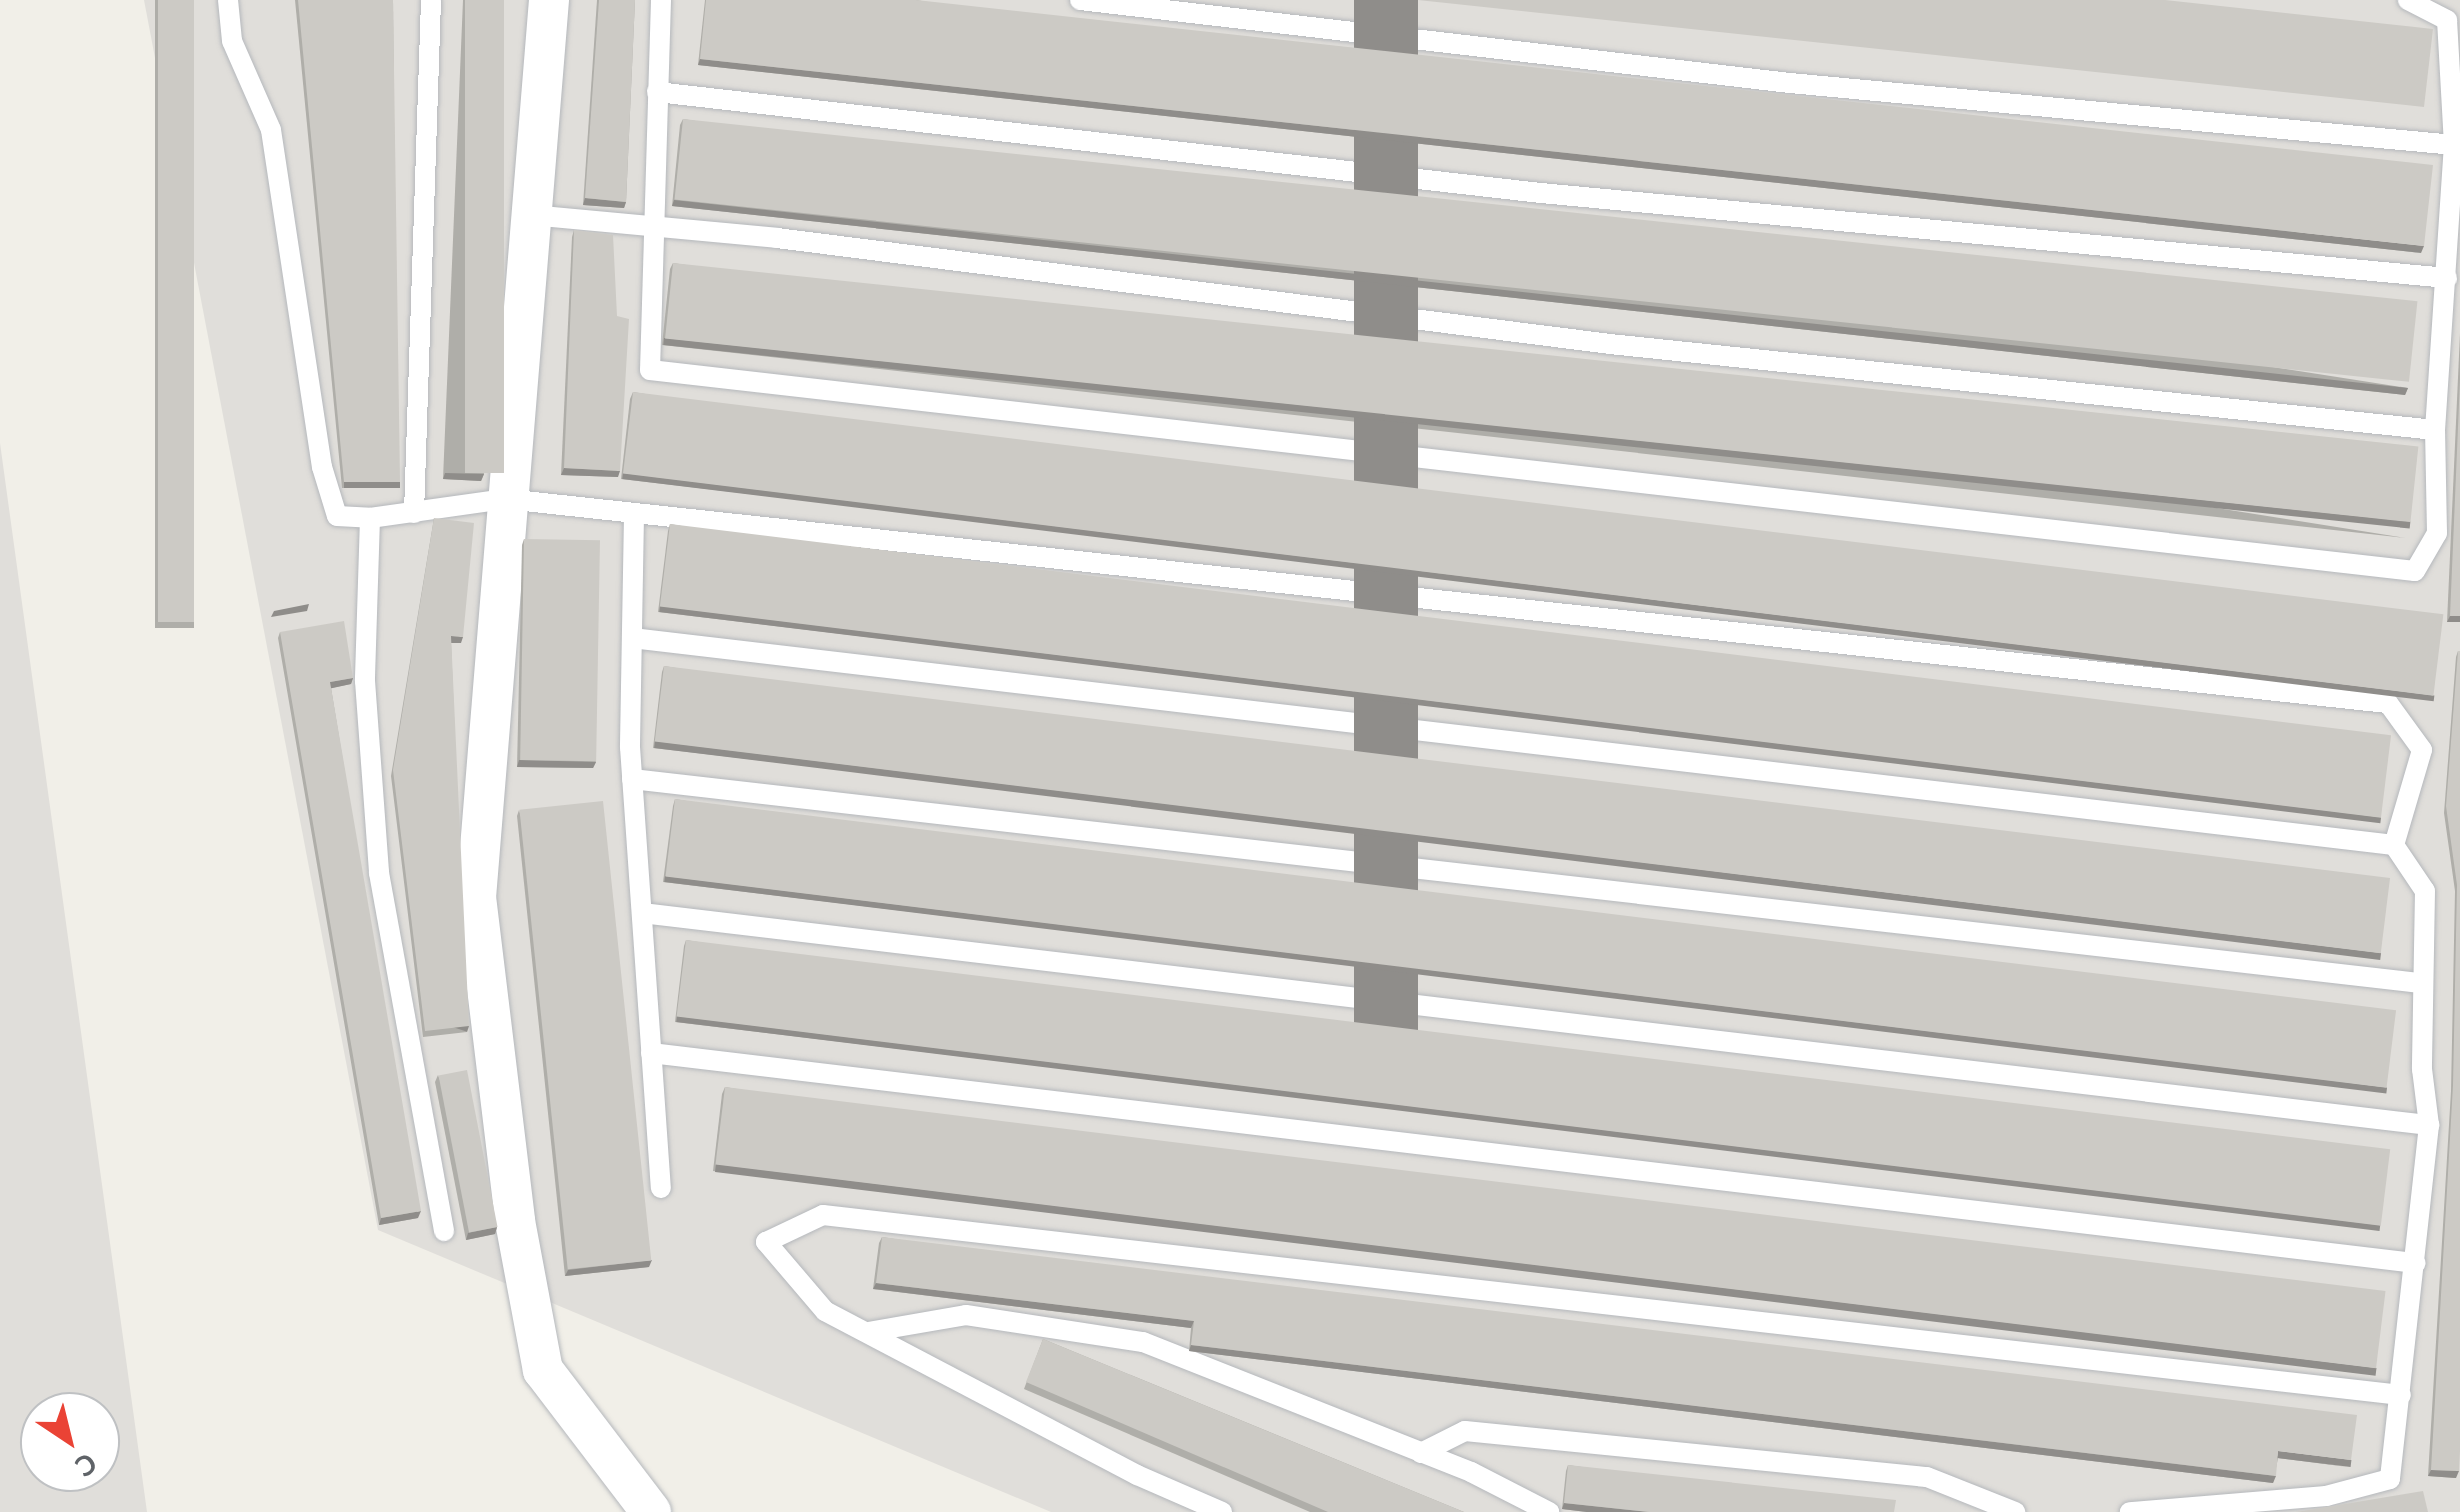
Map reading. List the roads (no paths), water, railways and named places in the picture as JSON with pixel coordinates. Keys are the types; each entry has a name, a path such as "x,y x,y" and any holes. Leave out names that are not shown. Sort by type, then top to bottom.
{"street":[{"path":"548,0 476,897 515,1220 544,1370 651,1512"}],"lane":[{"path":"228,0 232,40 272,130 322,467 337,516 370,518 506,498 634,516 2388,703 2422,750 2394,844"},
{"path":"414,513 421,459 431,0"},
{"path":"661,0 650,370 2415,572 2437,533 2435,430 2454,145 2447,20 2408,0"},
{"path":"1080,0 1790,83 2454,145"},
{"path":"657,92 1541,193 2072,238 2447,278"},
{"path":"530,214 1610,344 2435,430"},
{"path":"634,516 632,779 661,1188"},
{"path":"370,518 364,680 380,873 444,1231"},
{"path":"632,638 2394,844 2425,891 2420,983 2429,1125 2390,1479 2326,1496 2130,1512"},
{"path":"632,779 2420,983"},
{"path":"642,913 2429,1125"},
{"path":"651,1053 2416,1264"},
{"path":"1222,1512 1137,1475 825,1311 766,1242 822,1215 2401,1395"},
{"path":"868,1332 966,1315 1142,1342 1421,1452 1549,1512"},
{"path":"1421,1452 1466,1431 1928,1477 2016,1512"}]}
